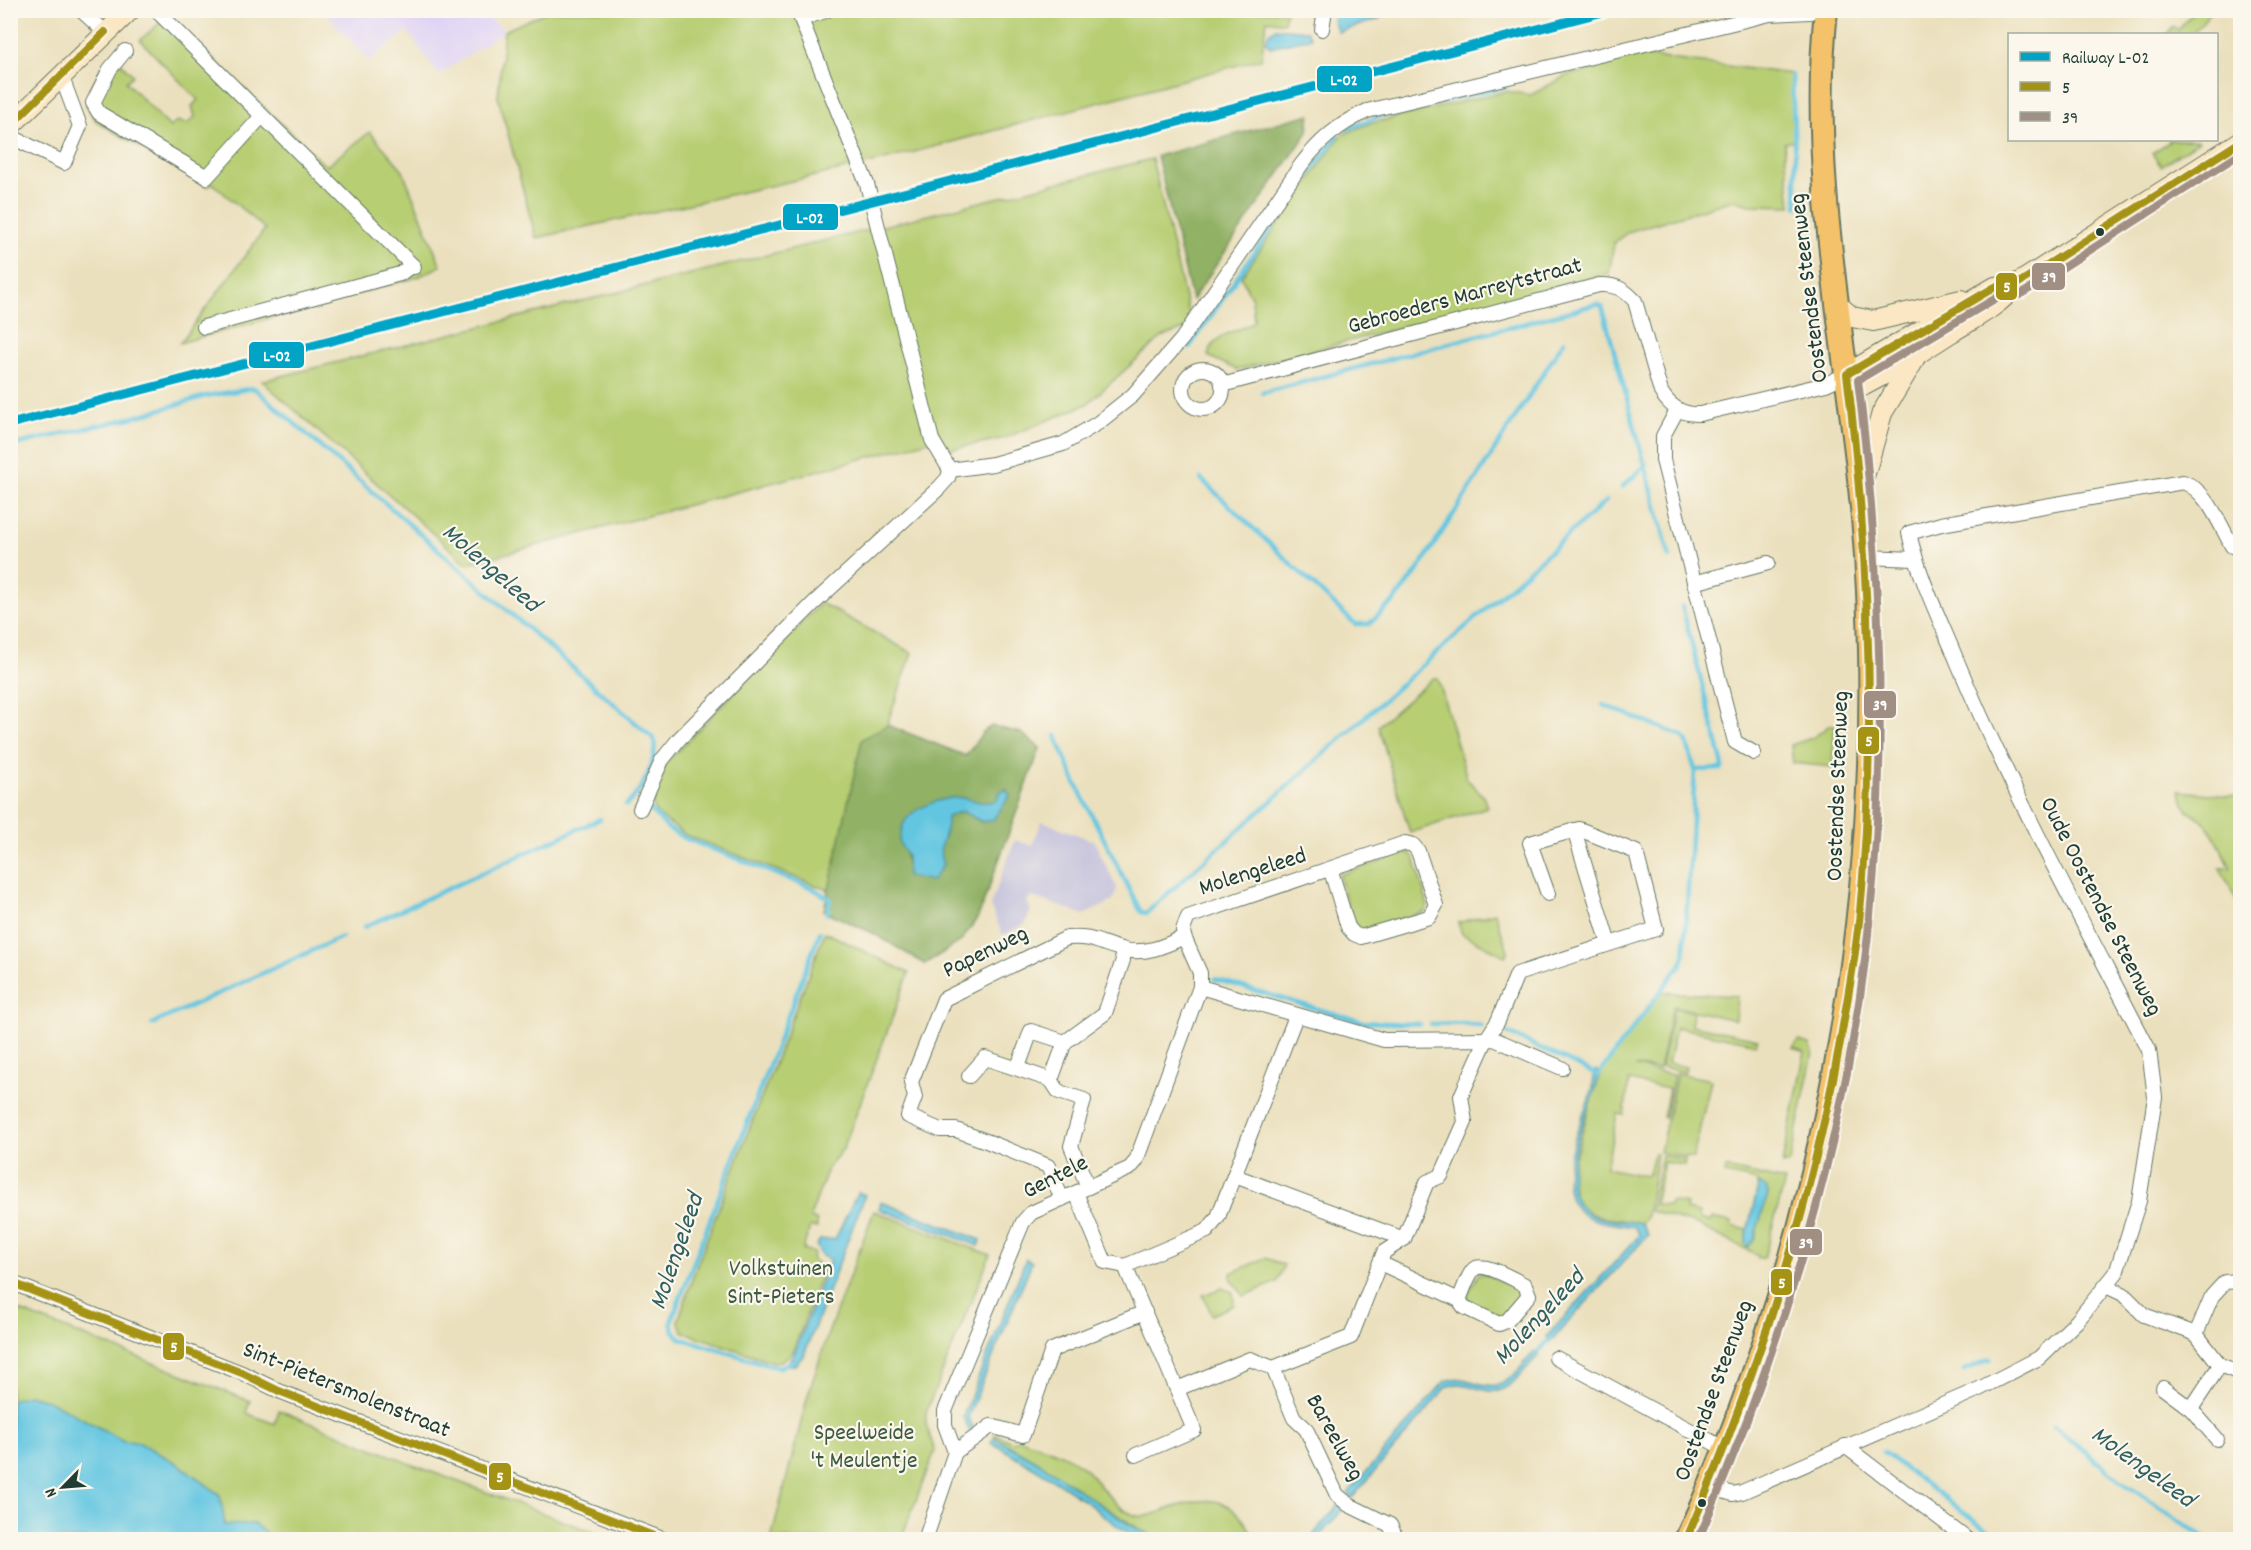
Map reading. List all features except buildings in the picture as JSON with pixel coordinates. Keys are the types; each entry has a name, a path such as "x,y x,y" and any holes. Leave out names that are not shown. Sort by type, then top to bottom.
{"main road":[{"path":"10,126 61,75 119,45 130,10"},
{"name":"Oostendse Steenweg","path":"1686,1539 1725,1449 1778,1299 1798,1232 1833,1089 1860,915 1869,801 1869,635 1866,557 1825,194 1818,11"},
{"path":"1848,383 1919,353 2004,299 2014,286 2241,142"},
{"path":"1848,383 1981,295 1995,287 2014,286"},
{"path":"1838,305 1852,317 1873,321 1981,295"},
{"path":"1860,488 1886,405 1919,353"}],"street":[{"path":"81,10 119,45 93,103 99,113 207,177 262,116"},
{"path":"640,810 662,760 679,740 813,604 939,488 948,478 950,470 932,440 867,184 801,18 828,10"},
{"path":"1322,29 1325,10"},
{"path":"950,470 993,464 1063,444 1098,423 1133,395 1182,339 1301,165 1321,139 1342,123 1367,111 1561,63 1770,14 1818,11"},
{"path":"159,12 413,266 400,274 204,327"},
{"path":"10,136 64,162 80,126 61,75"},
{"name":"Gebroeders Marreytstraat","path":"1222,385 1599,285 1610,285 1627,292 1635,301 1640,311 1659,386 1665,398 1677,410"},
{"path":"1754,753 1735,742 1663,460 1663,436 1677,410 1700,414 1826,384 1848,383"},
{"name":"Oude Oostendse Steenweg","path":"1709,1487 1733,1494 1742,1492 1977,1390 2039,1358 2077,1322 2116,1273 2139,1200 2155,1097 2149,1050 2017,794 1972,697 1915,559 1909,533 1941,524 2183,482 2192,485 2202,495 2232,546 2241,548"},
{"path":"1866,557 1915,559"},
{"path":"1694,583 1768,562"},
{"path":"1177,1389 1250,1359 1273,1368 1351,1337 1384,1252 1404,1239 1427,1182 1441,1176 1465,1122 1461,1096 1487,1038 1498,1021 1517,974 1656,929 1636,852 1579,829 1530,843 1548,894"},
{"path":"1574,830 1610,944"},
{"name":"Molengeleed","path":"1184,937 1183,930 1188,917 1331,871 1405,843 1413,845 1418,851 1436,905 1434,912 1429,916 1362,937 1354,934 1348,927 1331,871"},
{"name":"Papenweg","path":"1062,1199 1048,1166 956,1130 940,1130 908,1116 915,1097 911,1082 944,999 1067,938 1088,936 1121,949 1160,948 1184,937"},
{"path":"1184,937 1200,973 1200,987 1384,1040 1487,1038 1562,1068"},
{"path":"1051,1080 1065,1042 1105,1013 1123,960 1121,949"},
{"name":"Gentele","path":"956,1452 945,1425 945,1411 1023,1222 1031,1213 1130,1168 1136,1161 1200,987"},
{"path":"969,1076 985,1058 1051,1080 1059,1092 1084,1100 1071,1146 1082,1190 1105,1262 1125,1266 1207,1231 1218,1217 1296,1016"},
{"path":"1018,1068 1031,1031 1065,1042"},
{"path":"1235,1176 1404,1239"},
{"path":"1380,1263 1459,1300 1464,1307 1503,1323 1529,1295 1525,1285 1486,1267 1478,1266 1473,1270 1459,1300"},
{"path":"1125,1266 1194,1430 1136,1455"},
{"path":"2196,1334 2212,1296 2225,1282 2241,1281"},
{"name":"Sint-Pietersmolenstraat","path":"10,1282 242,1373 279,1391 665,1539"},
{"path":"2106,1286 2123,1294 2144,1315 2196,1334 2220,1365 2241,1372"},
{"path":"925,1539 956,1452 991,1426 1023,1435 1052,1350 1145,1312"},
{"path":"1556,1358 1725,1449"},
{"path":"2191,1409 2220,1365"},
{"name":"Bareelweg","path":"1273,1368 1294,1418 1306,1429 1336,1495 1348,1505 1390,1525 1397,1539"},
{"path":"2163,1388 2191,1409 2217,1439"},
{"path":"1845,1446 1968,1539"}],"shaded area":[{"path":"324,11 482,11 504,31 439,75 407,31 368,61"},
{"path":"1042,821 1094,841 1117,888 1113,901 1084,915 1030,896 1027,902 1031,910 1025,924 1003,935 990,906 1015,840 1032,846"}],"green space":[{"path":"548,11 1286,11 1284,23 1267,20 1261,59 877,162 536,238 498,97 504,31"},
{"path":"2195,11 2212,11 2193,33 2168,33 2173,26 2178,30"},
{"path":"168,16 326,166 370,132 402,169 441,266 418,277 180,343 265,229 212,183 208,187 96,121 86,105 106,68 120,62 133,75 126,82 170,127 177,121 187,124 195,117 192,106 198,100 140,40"},
{"path":"1636,55 1792,74 1794,141 1784,143 1791,206 1750,205 1733,200 1628,232 1614,243 1609,274 1237,370 1208,356 1211,348 1221,337 1254,321 1252,299 1241,277 1341,135 1368,124 1506,91 1531,95 1569,74 1581,73"},
{"path":"1310,114 1308,132 1192,300 1157,156"},
{"path":"2199,141 2161,166 2152,153 2169,142"},
{"path":"1152,159 1191,323 1188,328 1162,337 1087,404 1005,438 947,450 940,438 467,564 262,381"},
{"path":"821,603 912,653 887,725 966,756 983,732 991,726 1021,733 1040,748 978,917 961,941 925,964 875,934 824,911 828,890 685,835 657,814 652,803 665,764"},
{"path":"1433,678 1438,678 1467,779 1483,796 1487,807 1410,833 1378,726"},
{"path":"887,725 966,756 983,732 991,726 1021,733 1040,748 978,917 961,941 925,964 875,934 824,911 862,739","holes":["963,798 978,804 996,801 982,822 962,811 946,817 946,827 941,844 908,876 904,847"]},
{"path":"1830,725 1835,725 1832,767 1793,763 1791,745 1812,738"},
{"path":"2179,791 2240,797 2240,907 2220,868 2231,868 2218,843 2208,827 2187,810"},
{"path":"1407,852 1414,857 1428,906 1425,912 1361,931 1353,926 1339,875"},
{"path":"1495,913 1508,951 1505,956 1462,934 1458,923"},
{"name":"Volkstuinen Sint-Pieters","path":"825,932 909,973 843,1149 829,1166 810,1217 817,1221 817,1228 810,1227 803,1249 814,1253 812,1260 824,1267 793,1352 781,1361 773,1362 683,1332 678,1321 697,1265"},
{"path":"1661,992 1737,996 1735,1020 1673,1006 1659,1069 1635,1067 1674,1075 1665,1118 1663,1117 1669,1089 1629,1081 1624,1115 1617,1114 1606,1168 1645,1176 1649,1174 1654,1153 1657,1154 1647,1216 1641,1223 1592,1214 1583,1209 1576,1200 1572,1188 1571,1172 1599,1072"},
{"path":"1674,1008 1693,1012 1691,1025 1758,1039 1756,1044 1676,1027 1668,1063 1686,1067 1685,1072 1661,1067"},
{"path":"1799,1041 1810,1044 1813,1052 1790,1162 1782,1164 1805,1052 1793,1048"},
{"path":"1677,1073 1711,1080 1693,1158 1660,1152"},
{"path":"1662,1155 1685,1159 1684,1165 1664,1162 1655,1204 1669,1206 1670,1201 1687,1204 1686,1210 1699,1213 1699,1219 1710,1222 1712,1218 1731,1222 1731,1226 1748,1230 1747,1247 1754,1239 1768,1194 1757,1186 1758,1181 1725,1174 1726,1168 1785,1181 1764,1258 1758,1258 1758,1255 1697,1225 1650,1211"},
{"name":"Speelweide 't Meulentje","path":"874,1211 990,1255 926,1412 926,1424 935,1451 901,1539 771,1539 808,1395 829,1331"},
{"path":"1265,1258 1284,1265 1277,1282 1244,1296 1231,1280 1231,1273"},
{"path":"1478,1274 1485,1274 1519,1288 1522,1293 1505,1315 1498,1315 1469,1301 1467,1296"},
{"path":"1222,1288 1233,1292 1234,1305 1212,1315 1203,1295"},
{"path":"10,1307 250,1401 246,1413 275,1424 279,1410 416,1466 612,1539 11,1539"},
{"path":"995,1434 1012,1442 1020,1439 1072,1460 1087,1471 1116,1504 1130,1513 1146,1516 1197,1501 1220,1502 1239,1514 1255,1539 1159,1539 1147,1534 994,1437"}],"water":[{"path":"1335,11 1382,11 1383,15 1379,19 1338,32 1333,20"},
{"path":"1276,28 1307,31 1311,38 1270,47 1266,42 1269,33"},
{"path":"1006,789 1010,796 993,820 982,822 962,811 947,817 941,845 943,865 932,881 907,876 907,856 899,842 903,825 908,817 922,807 949,798 964,798 981,802 996,801 1000,792"},
{"path":"1596,1070 1600,1075 1575,1150 1572,1170 1573,1188 1579,1204 1592,1215 1610,1220 1641,1223 1648,1235 1549,1343 1547,1336 1639,1234 1635,1227 1605,1223 1584,1215 1571,1198 1568,1169 1571,1152 1592,1091"},
{"path":"1761,1184 1767,1189 1768,1194 1754,1239 1748,1247 1745,1244 1746,1237 1758,1186"},
{"path":"858,1192 865,1195 804,1355 795,1365 786,1365 794,1354 830,1260 822,1256 816,1245 820,1240 835,1239"},
{"path":"881,1202 981,1240 979,1246 879,1209"},
{"path":"1026,1259 1032,1262 968,1417 973,1426 970,1432 963,1416"},
{"path":"1535,1351 1539,1355 1517,1379 1501,1390 1488,1391 1460,1384 1447,1387 1352,1498 1348,1493 1443,1383 1456,1378 1483,1385 1497,1385 1513,1376"},
{"path":"28,1395 48,1400 124,1441 138,1442 180,1465 220,1495 225,1525 254,1524 274,1539 11,1539 11,1400"},
{"path":"994,1437 1043,1465 1130,1525 1159,1539 1135,1535 1114,1524 1075,1494 991,1442"},
{"path":"1338,1505 1343,1509 1317,1539 1309,1540"}],"waterway":[{"path":"1792,74 1797,207"},
{"path":"1347,129 1383,115 1506,86"},
{"path":"1189,348 1337,136"},
{"path":"1262,393 1597,304 1602,306 1670,558"},
{"path":"1201,479 1355,624 1369,624 1393,602 1416,573 1564,341"},
{"name":"Molengeleed","path":"10,446 135,417 206,396 254,388 654,739 654,756 648,775 638,792 626,805"},
{"path":"1622,487 1646,465"},
{"path":"1056,736 1075,782 1141,912 1146,913 1606,501"},
{"path":"1682,606 1723,766 1721,769 1695,770"},
{"path":"1598,1075 1681,964 1684,956 1695,770 1686,740 1682,736 1603,705"},
{"name":"Molengeleed","path":"648,808 669,829 684,838 812,888 830,899 827,914"},
{"path":"364,927 600,819"},
{"name":"Molengeleed","path":"791,1362 780,1367 772,1366 680,1338 673,1330 671,1322 820,932"},
{"path":"152,1024 342,937"},
{"path":"1215,979 1363,1022 1420,1024"},
{"path":"1431,1024 1464,1023 1482,1026"},
{"path":"1508,1033 1598,1075"},
{"name":"Molengeleed","path":"1534,1356 1551,1338"},
{"name":"Molengeleed","path":"1964,1370 1990,1359"},
{"name":"Molengeleed","path":"2054,1426 2122,1482 2208,1540"},
{"path":"1883,1452 2001,1540"}],"rail line":[{"name":"L-02","path":"10,424 1611,10"}],"transit line":[{"name":"5","path":"10,126 105,32"},
{"name":"5","path":"1686,1540 1736,1417 1797,1230 1828,1102 1856,943 1865,845 1868,777 1868,643 1861,508 1847,374 1995,287 2014,286 2240,142"},
{"name":"39","path":"1698,1540 1729,1465 1785,1312 1829,1155 1860,995 1876,848 1880,714 1872,513 1858,380 1998,297 2020,295 2240,154"},
{"name":"5","path":"10,1282 242,1373 279,1391 664,1540"}]}
